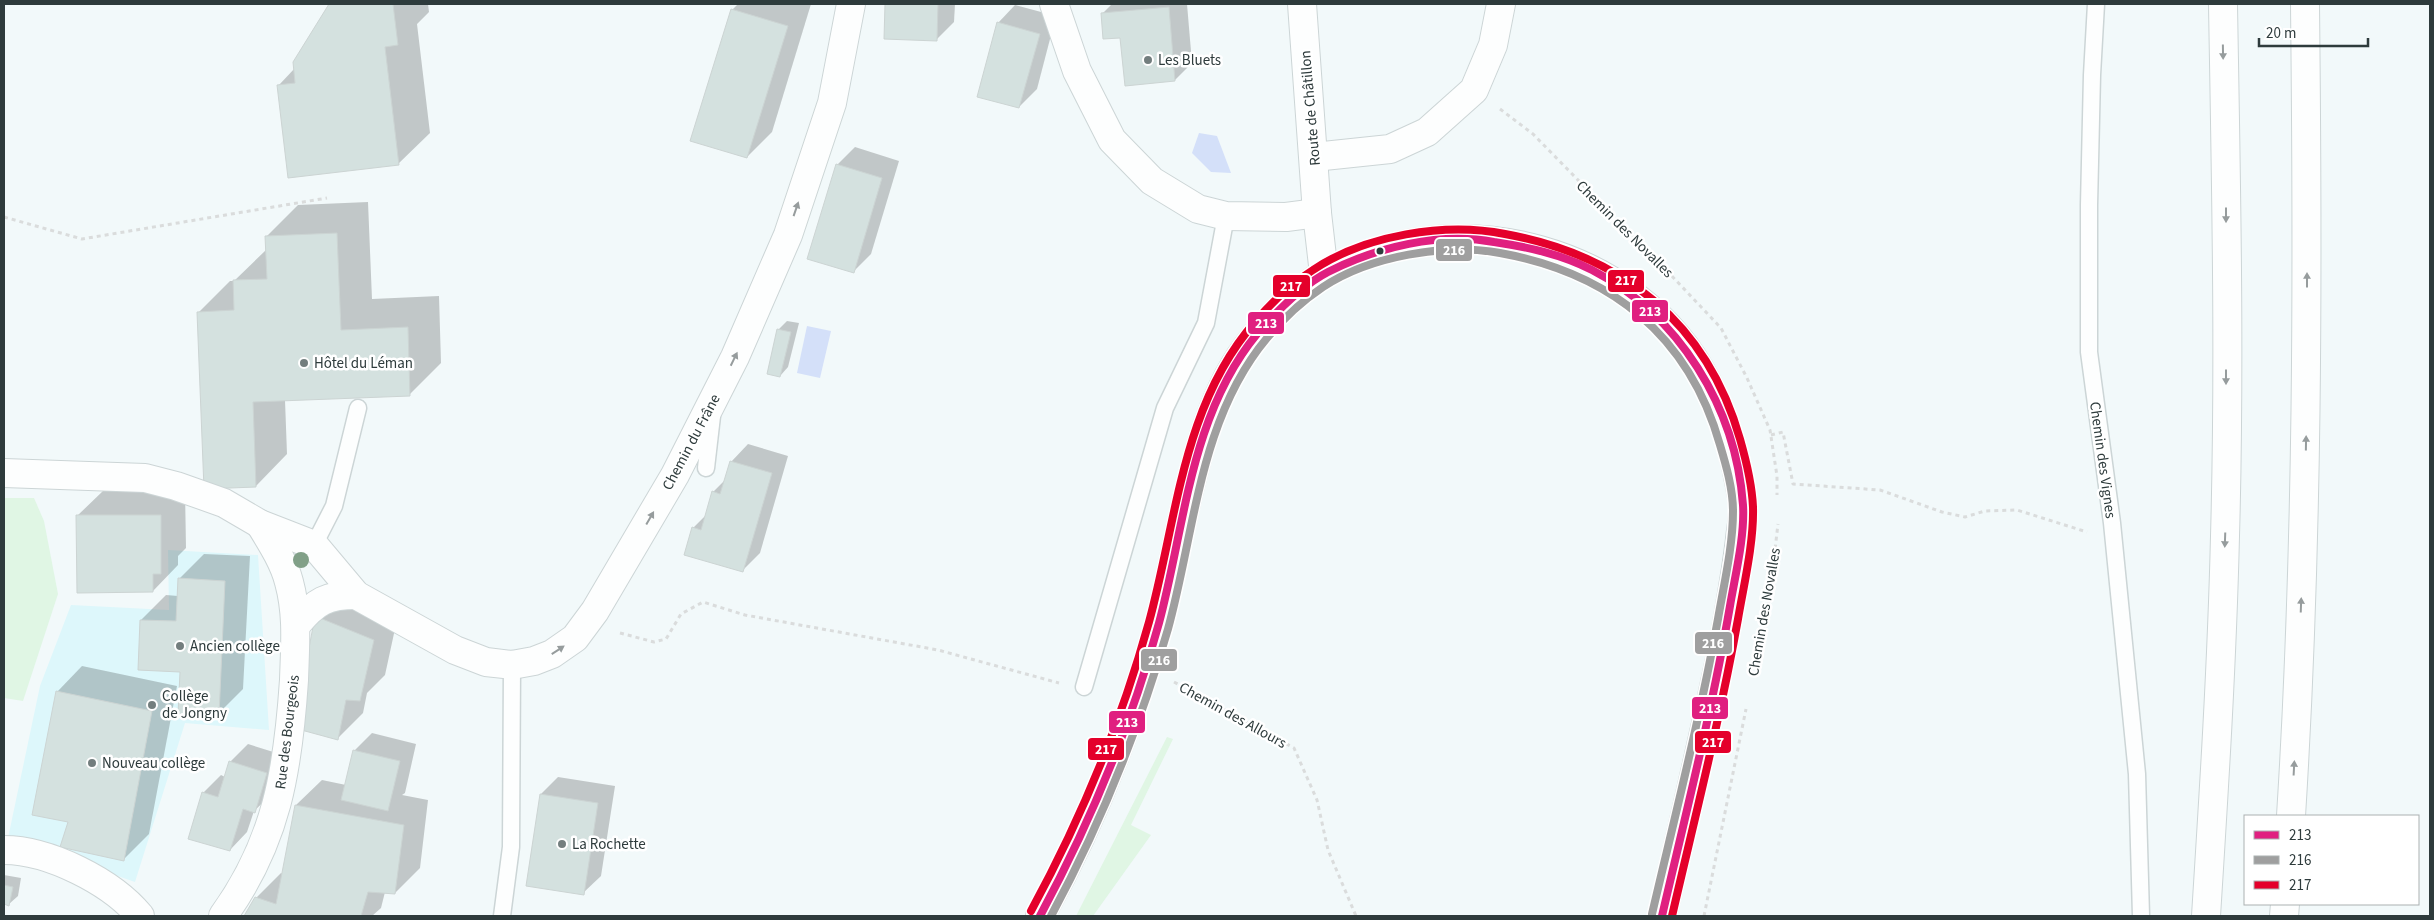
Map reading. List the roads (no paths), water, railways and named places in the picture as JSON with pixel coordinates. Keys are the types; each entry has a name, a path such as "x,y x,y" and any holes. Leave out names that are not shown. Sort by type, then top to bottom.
{"main road":[{"name":"Chemin du Frâne","path":"356,595 455,650 486,662 512,665 534,661 552,654 575,638 596,611 675,475 735,357 788,235 832,103 851,4"},
{"path":"1054,4 1077,70 1112,140 1152,180 1198,209 1226,216 1286,217 1317,213 1324,274"},
{"name":"Route de Châtillon","path":"1302,4 1317,213"},
{"path":"1314,157 1390,149 1427,132 1474,90 1493,45 1501,4"},
{"path":"2206,916 2214,792 2225,535 2226,213 2223,4"},
{"path":"2291,815 2304,546 2308,365 2305,4"},
{"path":"1040,916 1109,775 1146,668 1206,428 1221,390 1245,349 1276,313 1324,274 1374,252 1402,244 1436,238 1501,242 1538,249 1574,260 1625,289 1670,330 1690,355 1707,382 1731,441 1744,507 1735,584 1713,694 1662,916"},
{"path":"4,473 76,474 145,478 224,503 260,524 314,545 356,595"},
{"name":"Rue des Bourgeois","path":"223,916 240,893 260,856 277,809 288,746 297,624 288,579 260,524"},
{"path":"297,624 309,609 323,600 336,595 356,595"},
{"path":"4,850 33,853 79,871 117,894 140,916"}],"lane":[{"name":"Chemin des Vignes","path":"2096,4 2088,205 2088,352 2112,530 2137,774 2141,916"},
{"path":"1084,687 1165,408 1206,323 1226,216"},
{"path":"706,468 715,396"},
{"path":"314,545 334,506 358,408"},
{"path":"502,916 512,847 512,665"}],"place":[{"name":"Les Bluets","path":"1148,60"},
{"name":"Hôtel du Léman","path":"304,363"},
{"name":"Ancien collège","path":"180,646"},
{"name":"Collège de Jongny","path":"152,705"},
{"name":"Nouveau collège","path":"92,763"},
{"name":"La Rochette","path":"562,844"}]}
